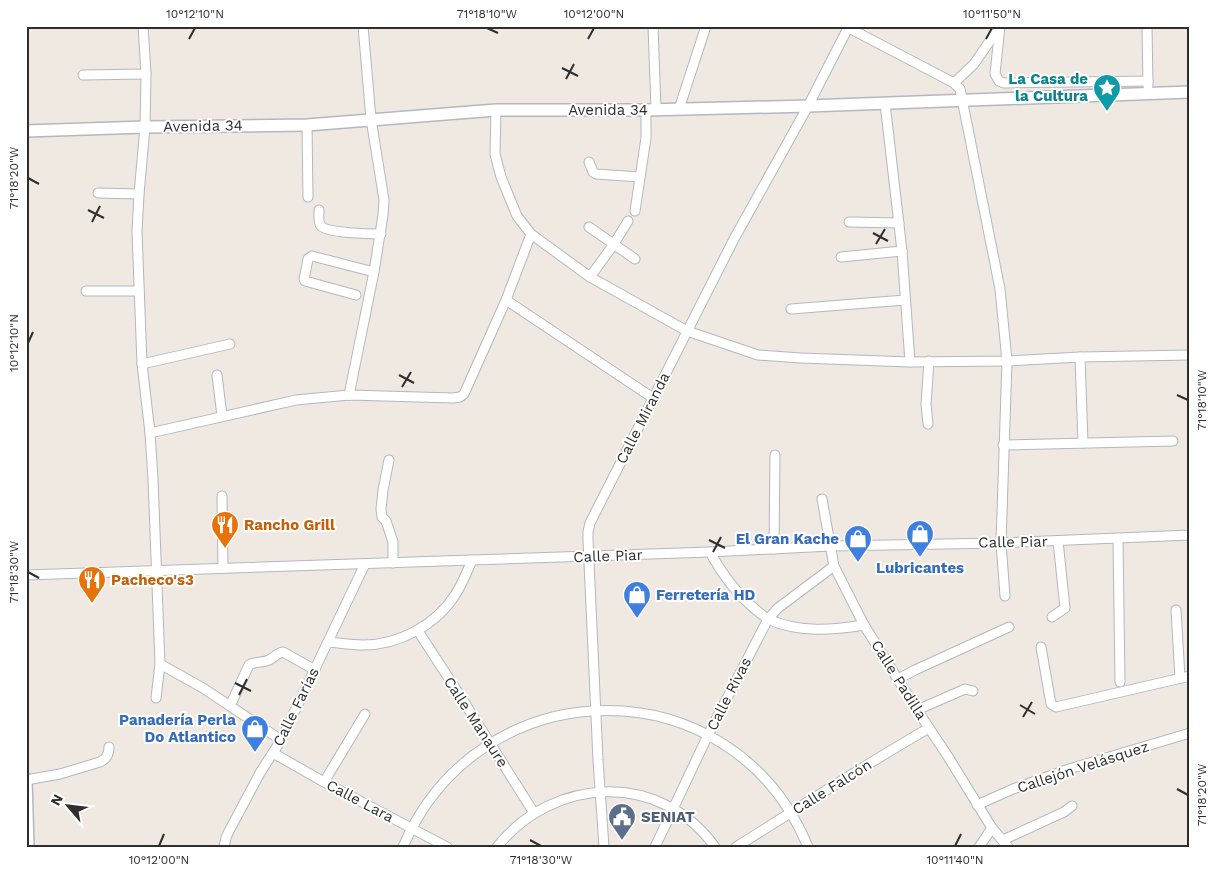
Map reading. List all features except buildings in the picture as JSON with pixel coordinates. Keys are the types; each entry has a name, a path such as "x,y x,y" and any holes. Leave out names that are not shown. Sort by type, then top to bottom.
{"street":[{"path":"144,26 146,74 145,127 137,231 138,291 142,364 153,479 160,664 156,698"},
{"path":"349,395 374,272 384,200 371,119 363,26"},
{"path":"635,211 651,110 653,26"},
{"path":"679,109 706,26"},
{"path":"1147,26 1149,93"},
{"path":"849,27 954,83 960,89 1000,289 1007,361 1001,542 1005,596"},
{"name":"Calle Miranda","path":"604,847 598,760 589,556 588,532 590,523 734,239 808,106 849,27"},
{"path":"1000,27 995,74 999,81 1004,83 1148,81"},
{"path":"954,83 974,64 1000,27"},
{"path":"83,75 146,74"},
{"name":"Avenida 34","path":"26,131 307,125 496,110 651,110 808,106 1190,92"},
{"path":"885,103 902,251 910,362"},
{"path":"496,110 495,154 501,177 517,216 530,234 590,277 687,331 758,355 801,358 910,362 1190,355"},
{"path":"307,125 308,197"},
{"path":"589,162 593,172 596,174 640,177"},
{"path":"98,193 139,194"},
{"path":"319,210 320,224 330,230 380,234"},
{"path":"590,277 628,221"},
{"path":"849,222 899,223"},
{"path":"589,227 635,259"},
{"path":"150,433 296,400 349,395 460,397 464,394 470,383 506,300 530,234"},
{"path":"841,257 902,251"},
{"path":"356,295 305,281 308,259 312,256 374,272"},
{"path":"86,291 138,291"},
{"path":"506,300 653,398"},
{"path":"791,309 905,300"},
{"path":"142,364 230,344"},
{"path":"1080,357 1083,443"},
{"path":"928,424 926,404 929,361"},
{"path":"217,375 222,416"},
{"path":"1004,445 1173,441"},
{"path":"774,549 775,455"},
{"path":"389,460 381,509 382,517 386,521 393,542 393,563"},
{"path":"222,496 223,568"},
{"name":"Calle Padilla","path":"822,499 834,566 864,625 992,828 1006,843"},
{"name":"Calle Piar","path":"26,575 710,552 830,546 1118,539 1190,535"},
{"path":"1118,539 1120,682"},
{"path":"1052,617 1065,608 1058,541"},
{"path":"710,552 719,569 736,591 768,619 784,625 810,629 827,630 864,625"},
{"path":"328,642 366,645 393,640 418,631 433,619 456,594 472,560"},
{"name":"Calle Farías","path":"224,847 228,833 260,773 281,740 365,564"},
{"name":"Calle Rivas","path":"655,847 708,736 768,619 778,608 834,566"},
{"path":"1176,610 1180,678"},
{"path":"898,679 1009,627"},
{"name":"Calle Manaure","path":"418,631 534,813"},
{"path":"1041,647 1051,704 1056,707 1190,676"},
{"path":"230,706 249,665 252,663 267,661 283,652 315,670"},
{"path":"160,664 203,688 281,740"},
{"path":"917,710 965,689 973,691"},
{"path":"403,847 411,828 440,786 464,763 490,743 515,730 541,720 569,713 597,710 626,711 654,715 682,724 708,736 736,753 760,774 782,799 808,847"},
{"path":"324,782 365,714"},
{"name":"Calle Falcón","path":"736,847 929,728"},
{"name":"Callejón Velásquez","path":"977,804 1070,769 1190,733"},
{"path":"28,847 26,780 60,774 104,760 109,753 109,747"},
{"name":"Calle Lara","path":"274,753 324,782 447,847"},
{"path":"497,847 504,837 518,824 547,806 567,798 588,793 617,792 660,802 673,809 700,829 715,847"},
{"path":"1006,843 1072,806"},
{"path":"979,847 992,828"}],"place":[{"name":"La Casa de la Cultura","path":"1107,112"},
{"name":"Rancho Grill","path":"225,549"},
{"name":"Lubricantes","path":"920,558"},
{"name":"El Gran Kache","path":"858,563"},
{"name":"Pacheco's3","path":"92,604"},
{"name":"Ferretería HD","path":"637,619"},
{"name":"Panadería Perla Do Atlantico","path":"255,753"},
{"name":"SENIAT","path":"622,841"}]}
